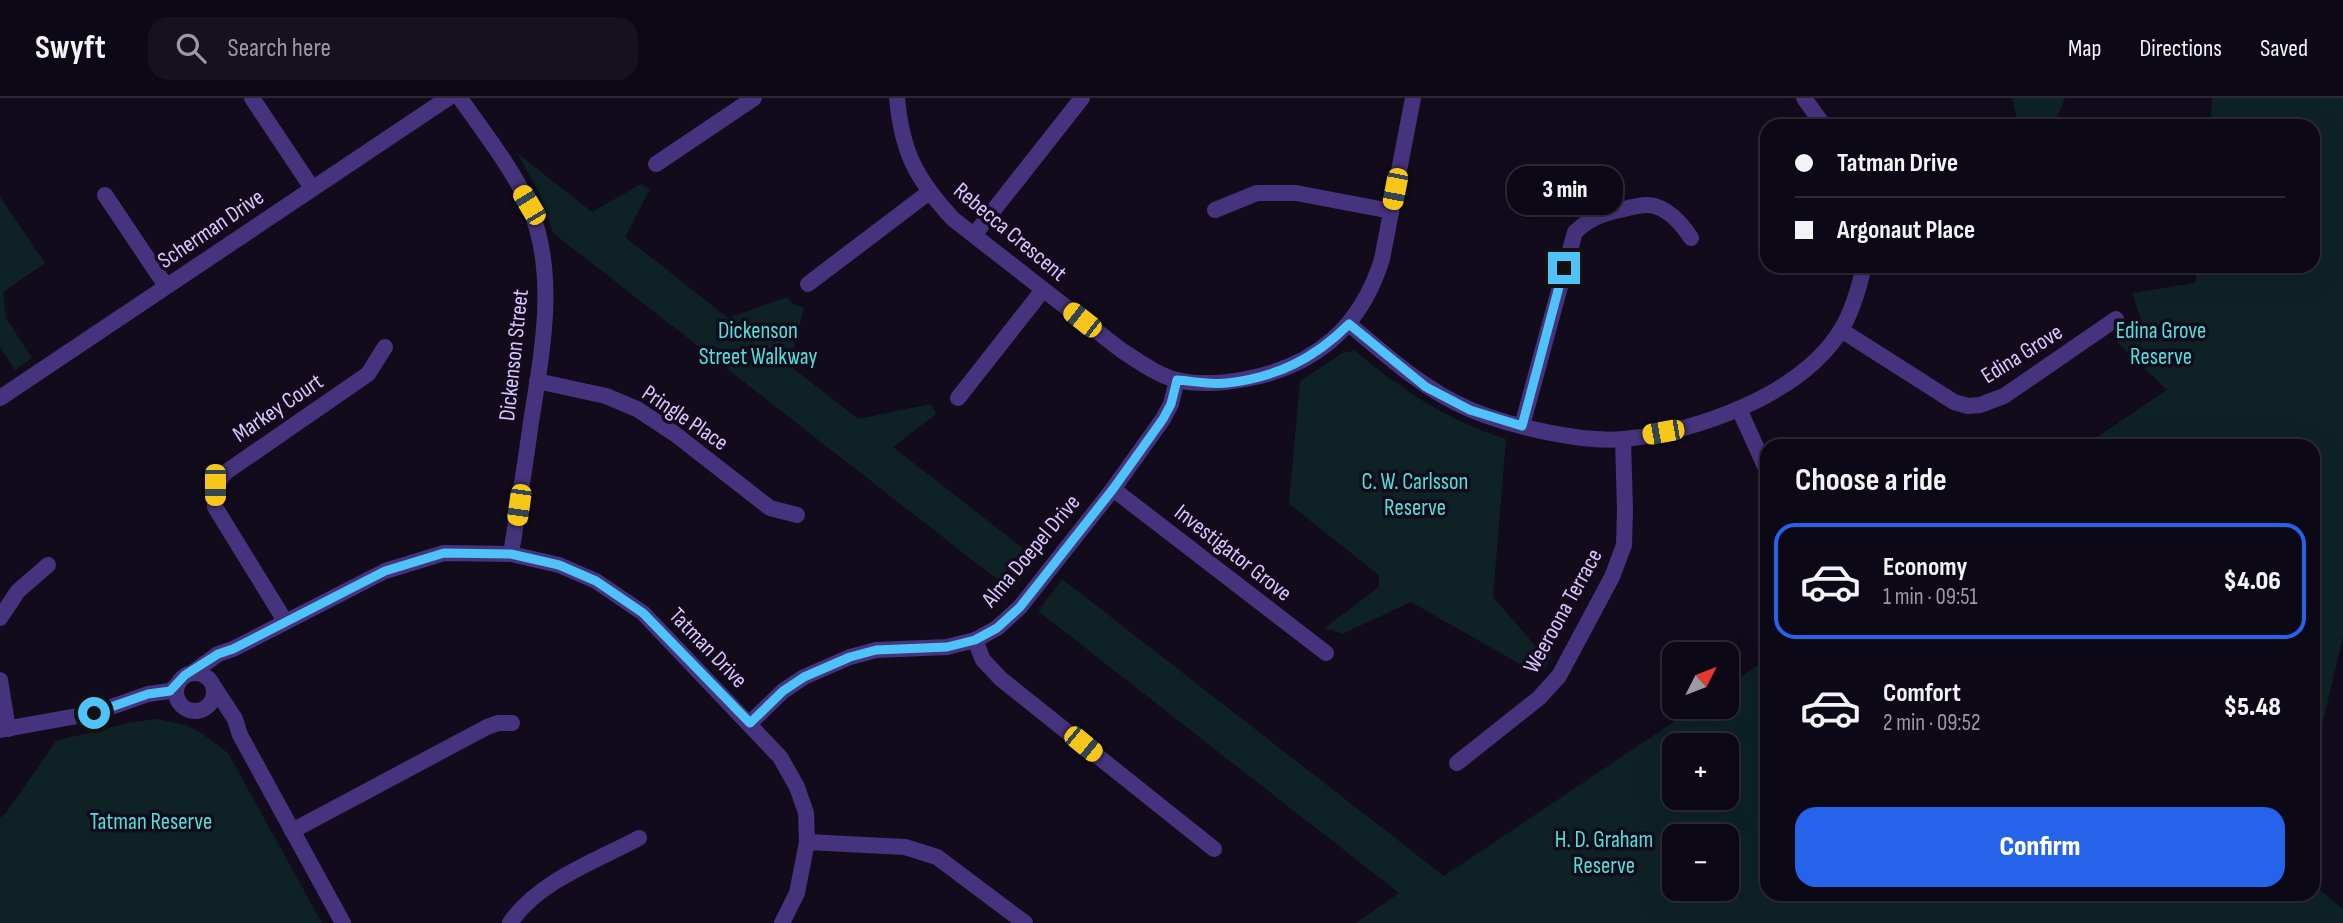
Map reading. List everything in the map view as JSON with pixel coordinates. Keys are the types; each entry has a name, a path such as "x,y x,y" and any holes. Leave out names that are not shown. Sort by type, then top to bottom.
{"street":[{"path":"252,98 312,188"},
{"name":"Scherman Drive","path":"0,398 448,98"},
{"name":"Dickenson Street","path":"460,98 529,205 544,269 545,307 537,381 511,554"},
{"path":"656,164 754,98"},
{"name":"Rebecca Crescent","path":"897,98 905,146 928,193 953,219 1121,350 1145,365 1177,380 1225,383 1276,373 1314,354 1349,324 1376,278 1413,98"},
{"path":"974,235 1082,98"},
{"path":"1804,98 1819,119"},
{"path":"808,284 928,193"},
{"path":"1215,210 1257,193 1296,193 1391,211"},
{"path":"105,195 166,286"},
{"path":"1522,426 1575,232 1585,222 1601,214 1648,205 1673,217 1691,238"},
{"path":"1349,324 1426,387 1470,410 1522,426 1577,436 1623,439 1683,428 1739,409 1788,382 1819,357 1841,330 1857,295 1862,273"},
{"path":"958,398 1043,290"},
{"name":"Edina Grove","path":"1841,330 1954,402 1968,406 1980,405 2004,396 2116,319"},
{"name":"Markey Court","path":"285,621 215,507 215,485 226,471 368,374 385,347"},
{"name":"Alma Doepel Drive","path":"750,723 783,691 804,677 850,657 876,650 947,647 975,640 997,628 1020,607 1113,489 1163,419 1171,404 1177,380"},
{"name":"Pringle Place","path":"537,381 606,396 637,409 675,434 771,508 796,516"},
{"path":"1739,409 1760,455"},
{"name":"Weeroona Terrace","path":"1457,762 1539,698 1559,676 1612,577 1624,545 1623,439"},
{"name":"Investigator Grove","path":"1113,489 1326,653"},
{"name":"Tatman Drive","path":"192,673 218,654 233,649 385,571 444,553 511,554 559,565 596,581 643,613 780,757 797,787 806,813 807,842 797,893 782,923"},
{"path":"0,618 18,591 48,565"},
{"path":"975,640 983,660 1001,678 1214,849"},
{"name":"Tatman Drive","path":"213,684 217,666 233,649"},
{"path":"0,680 4,730 94,713 148,694 170,691 185,675 198,673 213,684 235,719 240,735 343,923"},
{"path":"128,702 184,707 194,711 206,708 211,703 215,694 213,684"},
{"path":"177,685 177,699 184,707"},
{"path":"206,708 215,711 240,735"},
{"path":"292,831 487,727 498,723 512,723"},
{"path":"510,923 533,897 639,838"},
{"path":"807,842 905,847 937,857 1025,923"}],"green space":[{"path":"2012,98 2065,98 2057,119 2016,119"},
{"name":"Edina Grove Reserve","path":"2212,98 2343,98 2343,636 2320,731 2320,439 2094,439 2167,390 2115,340 2142,322 2132,293 2195,283 2196,273 2320,273 2320,119 2210,119"},
{"name":"Dickenson Street Walkway","path":"517,153 592,212 641,184 650,189 625,237 728,318 787,297 793,304 804,308 789,365 858,419 931,404 936,414 893,447 1037,559 1012,591 553,233 539,192"},
{"path":"0,197 45,263 3,292 6,318 32,358 15,370 0,347"},
{"name":"C. W. Carlsson Reserve","path":"1355,351 1426,403 1485,432 1506,439 1493,597 1539,650 1552,657 1539,675 1411,602 1342,634 1325,628 1379,587 1379,575 1289,504 1300,381 1344,352"},
{"name":"H. D. Graham Reserve","path":"1062,579 1444,876 1678,719 1740,719 1740,677 1760,664 1760,901 2320,901 2320,890 2343,909 2343,923 1356,923 1399,893 1038,611"},
{"name":"Tatman Reserve","path":"156,719 185,725 200,732 228,753 322,923 0,923 0,818 56,741 127,723"}],"route":[{"path":"94,713 148,694 170,691 185,675 218,654 233,649 385,571 444,553 467,553 511,554 559,565 596,581 643,613 750,723 783,691 804,677 850,657 876,650 947,647 975,640 997,628 1020,607 1113,489 1163,419 1171,404 1177,380 1225,383 1276,373 1314,354 1349,324 1426,387 1470,410 1522,426 1564,268"}]}
